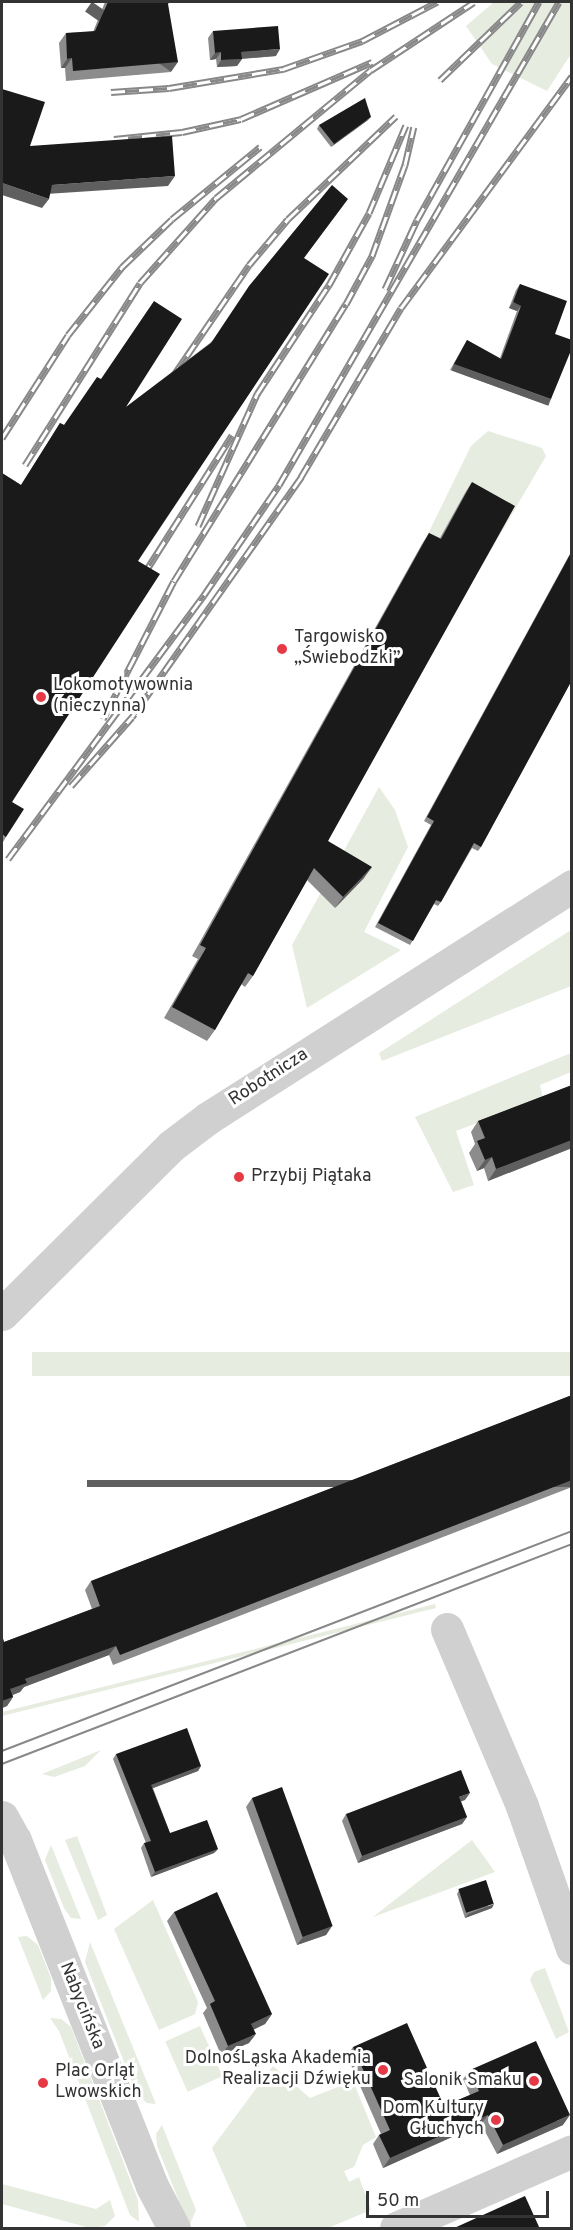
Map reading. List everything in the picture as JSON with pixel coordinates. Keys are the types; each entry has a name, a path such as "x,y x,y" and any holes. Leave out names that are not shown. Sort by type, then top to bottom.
{"street":[{"name":"Robotnicza","path":"2,1314 171,1146 207,1118 572,886"},
{"path":"447,1629 522,1806 572,1948"},
{"name":"Nabycińska","path":"2,1817 19,1850 152,2186 174,2229"},
{"path":"396,2229 572,2151"},
{"path":"148,2229 152,2186"}],"shaded area":[{"path":"494,2 571,2 571,54 547,91 492,64 466,26"},
{"path":"488,431 542,448 546,456 480,569 425,540 471,446"},
{"path":"379,787 395,810 408,847 364,932 401,950 307,1008 292,945"},
{"path":"571,930 571,986 382,1061 379,1053"},
{"path":"571,1053 571,1072 540,1085 543,1098 456,1131 474,1185 453,1192 415,1117"},
{"path":"32,1352 571,1352 571,1376 32,1376"},
{"path":"435,1604 436,1608 2,1716 2,1712"},
{"path":"101,1750 85,1766 54,1777 42,1774"},
{"path":"77,1836 107,1915 98,1920 65,1840"},
{"path":"472,1840 495,1872 373,1917 419,1881"},
{"path":"51,1845 81,1919 71,1918 64,1908 45,1860"},
{"path":"153,1900 198,2002 195,2014 159,2030 114,1929"},
{"path":"27,1936 38,1945 51,1978 51,1991 43,2000 18,1937"},
{"path":"90,1942 156,2104 147,2103 137,2095 85,1962"},
{"path":"545,1968 569,2032 556,2039 530,1980 534,1972"},
{"path":"50,2018 61,2019 71,2027 138,2200 139,2222 130,2215 59,2031"},
{"path":"200,2026 222,2076 188,2092 165,2041"},
{"path":"273,2066 310,2098 353,2081 376,2137 363,2145 354,2167 344,2171 349,2182 359,2177 371,2210 328,2228 247,2228 212,2148"},
{"path":"162,2125 196,2210 189,2226 157,2146 156,2134"},
{"path":"2,2184 96,2209 110,2200 115,2216 105,2226 90,2228 2,2204"}],"building":[{"path":"108,2 169,2 178,62 73,71 72,58 67,59 66,33 95,31"},
{"path":"278,26 280,49 241,52 242,59 221,60 221,52 215,53 213,31"},
{"path":"2,89 45,102 30,146 172,136 175,176 52,185 49,199 2,183"},
{"path":"365,98 371,117 334,144 319,125"},
{"path":"332,185 348,199 304,258 329,274 138,561 160,574 12,802 24,809 6,837 2,834 2,473 21,485 60,423 64,425 97,377 101,379 154,301 182,319 126,407 211,343 249,286"},
{"path":"520,284 567,301 555,334 572,340 572,348 551,399 454,364 467,340 501,359 521,306 513,302"},
{"path":"472,482 515,506 328,841 372,867 343,897 314,868 253,976 248,973 215,1030 172,1007 206,948 200,945 429,533 441,539"},
{"path":"572,551 572,680 481,847 474,843 441,902 436,900 413,941 378,923 434,821 427,817"},
{"path":"572,1085 572,1140 496,1169 492,1157 485,1160 477,1141 485,1138 478,1121"},
{"path":"572,1395 572,1480 120,1655 116,1646 25,1679 27,1683 10,1689 13,1697 2,1701 2,1635 4,1642 100,1606 91,1581"},
{"path":"187,1728 201,1766 151,1785 170,1833 207,1820 218,1849 155,1872 144,1843 151,1841 116,1754"},
{"path":"461,1770 470,1793 459,1797 467,1817 362,1856 346,1814"},
{"path":"282,1787 333,1926 303,1937 252,1798"},
{"path":"486,1880 494,1904 466,1913 458,1889"},
{"path":"217,1892 272,2014 251,2024 256,2034 228,2046 210,2004 215,2001 174,1912"},
{"path":"407,2023 444,2106 479,2091 470,2070 536,2041 570,2115 503,2145 488,2115 390,2158 379,2135 390,2130 353,2047"},
{"path":"525,2196 540,2229 452,2229"}],"tram line":[{"path":"2,1751 572,1531"},
{"path":"2,1764 572,1544"}],"railway":[{"path":"111,92 169,88 283,69 362,41 437,2"},
{"path":"25,465 140,283 216,198 371,70 474,2"},
{"path":"440,80 521,2"},
{"path":"385,289 417,220 539,2"},
{"path":"8,859 204,595 279,485 559,2"},
{"path":"114,139 182,132 241,119 372,62"},
{"path":"71,786 132,717 301,477 401,308 572,76"},
{"path":"171,379 249,265 288,219 396,116"},
{"path":"198,526 257,394 329,285 369,213 406,125"},
{"path":"103,719 174,581 346,304 372,256 405,165 414,127"},
{"path":"2,438 68,335 122,267 172,219 260,147"},
{"path":"142,577 232,435"}],"place":[{"name":"Targowisko „Świebodzki”","path":"282,649"},
{"name":"Lokomotywownia (nieczynna)","path":"41,697"},
{"name":"Przybij Piątaka","path":"239,1177"},
{"name":"DolnośLąska Akademia Realizacji Dźwięku","path":"383,2070"},
{"name":"Salonik Smaku","path":"534,2081"},
{"name":"Plac Orląt Lwowskich","path":"43,2083"},
{"name":"Dom Kultury Głuchych","path":"496,2120"}]}
